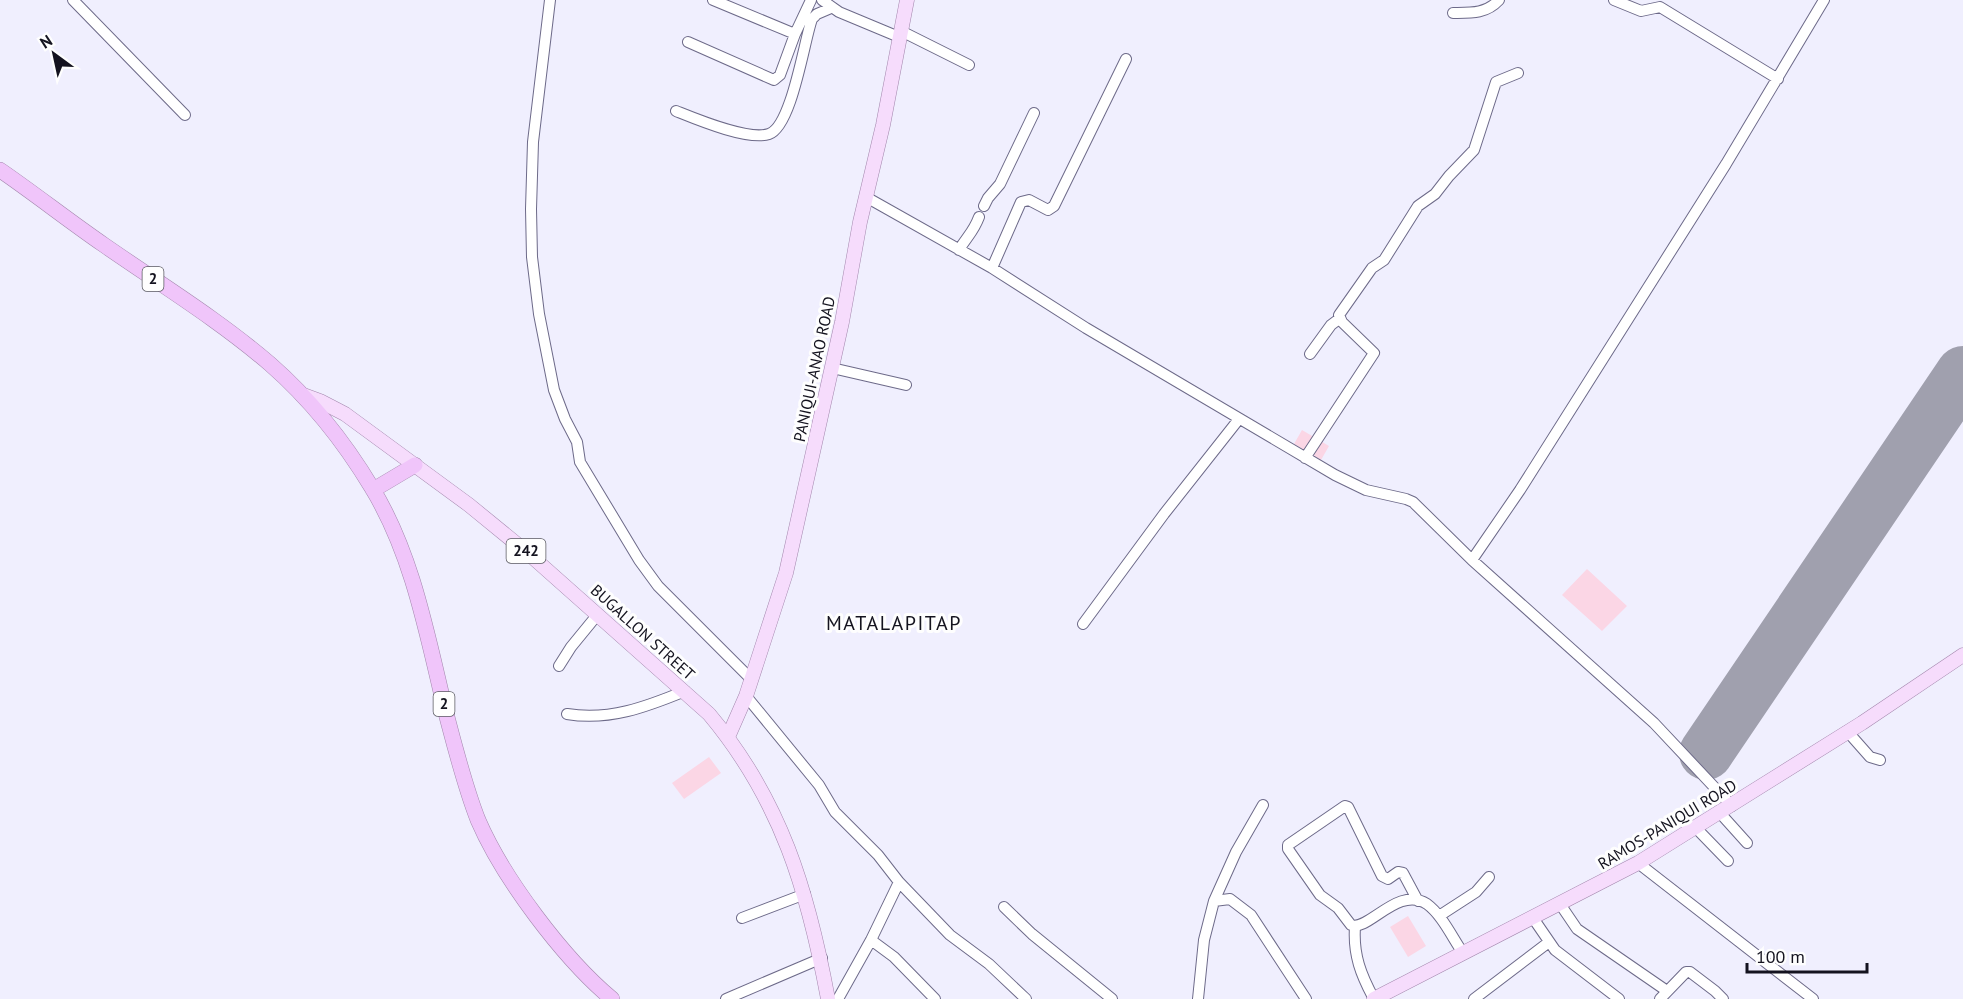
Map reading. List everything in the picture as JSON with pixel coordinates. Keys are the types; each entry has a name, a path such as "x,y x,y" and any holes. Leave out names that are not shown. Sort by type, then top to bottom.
{"highway":[{"name":"2","path":"1,173 247,346 301,394 331,430 373,490 392,526 415,588 457,754 478,819 507,874 550,933 582,970 612,999"},
{"path":"373,490 415,465"}],"main road":[{"name":"PANIQUI-ANAO ROAD","path":"728,737 746,696 786,573 832,368 907,0"},
{"name":"BUGALLON STREET","path":"301,394 336,408 496,527 598,614 709,714 728,737 762,789 784,836 806,894 822,958 828,999"},
{"name":"RAMOS-PANIQUI ROAD","path":"1374,999 1638,863 1848,731 1963,655"}],"street":[{"path":"73,0 185,115"},
{"path":"550,0 533,142 531,209 532,256 539,314 554,390 565,420 577,442 580,462 639,560 658,586 752,678"},
{"path":"714,0 795,34"},
{"path":"687,42 774,80 780,75 811,0"},
{"path":"822,0 831,8 900,34 969,65"},
{"path":"1453,13 1477,13 1491,8 1499,0"},
{"path":"1614,0 1641,11 1660,8 1778,79"},
{"path":"1472,560 1520,490 1778,79 1824,0"},
{"path":"676,111 732,131 760,135 773,132 785,114 799,72 812,19 817,14 831,8"},
{"path":"992,268 1021,202 1029,200 1047,210 1054,206 1126,59"},
{"path":"1310,354 1331,325 1339,319 1339,315 1372,268 1384,260 1418,206 1436,194 1449,176 1474,150 1496,82 1518,73"},
{"path":"984,206 1000,184 1034,113"},
{"path":"866,197 992,268 1069,318 1305,458 1366,490 1413,502 1472,560 1654,723 1726,809 1747,843"},
{"path":"958,250 967,237 973,233 979,217"},
{"path":"1305,458 1374,353 1339,319"},
{"path":"832,368 906,385"},
{"path":"1083,624 1164,514 1239,419"},
{"path":"559,666 570,647 598,614"},
{"path":"567,714 594,717 623,712 685,691"},
{"path":"746,696 819,784 835,812 878,855 899,882 950,935 989,964 1026,999"},
{"path":"1848,731 1870,757 1880,760"},
{"path":"1198,999 1204,940 1214,902 1236,852 1263,805"},
{"path":"1355,927 1338,908 1320,895 1288,849 1290,842 1343,806 1348,807 1382,876 1388,879 1398,872 1402,873 1418,901"},
{"path":"1696,828 1728,861"},
{"path":"1638,863 1813,999"},
{"path":"1439,916 1476,892 1489,877"},
{"path":"838,999 871,940 899,882"},
{"path":"742,918 806,894"},
{"path":"1214,902 1230,899 1251,915 1306,999"},
{"path":"1355,927 1399,902 1418,901 1428,905 1439,916 1463,952"},
{"path":"1560,904 1577,929 1664,995 1682,974 1690,972 1723,999"},
{"path":"1004,907 1032,934 1112,999"},
{"path":"1533,918 1549,942 1566,960 1600,992 1619,999"},
{"path":"1355,927 1354,947 1357,963 1374,999"},
{"path":"871,940 894,957 935,999"},
{"path":"1474,999 1549,942"},
{"path":"726,999 822,958"}],"shaded area":[{"path":"1302,430 1329,446 1321,460 1294,444"},
{"path":"1587,569 1627,606 1602,631 1562,595"},
{"path":"709,757 721,773 684,799 672,783"},
{"path":"1408,916 1426,946 1408,957 1390,927"}],"runway":[{"path":"1706,753 1963,373"}],"district":[{"name":"MATALAPITAP","path":"894,623"}]}
